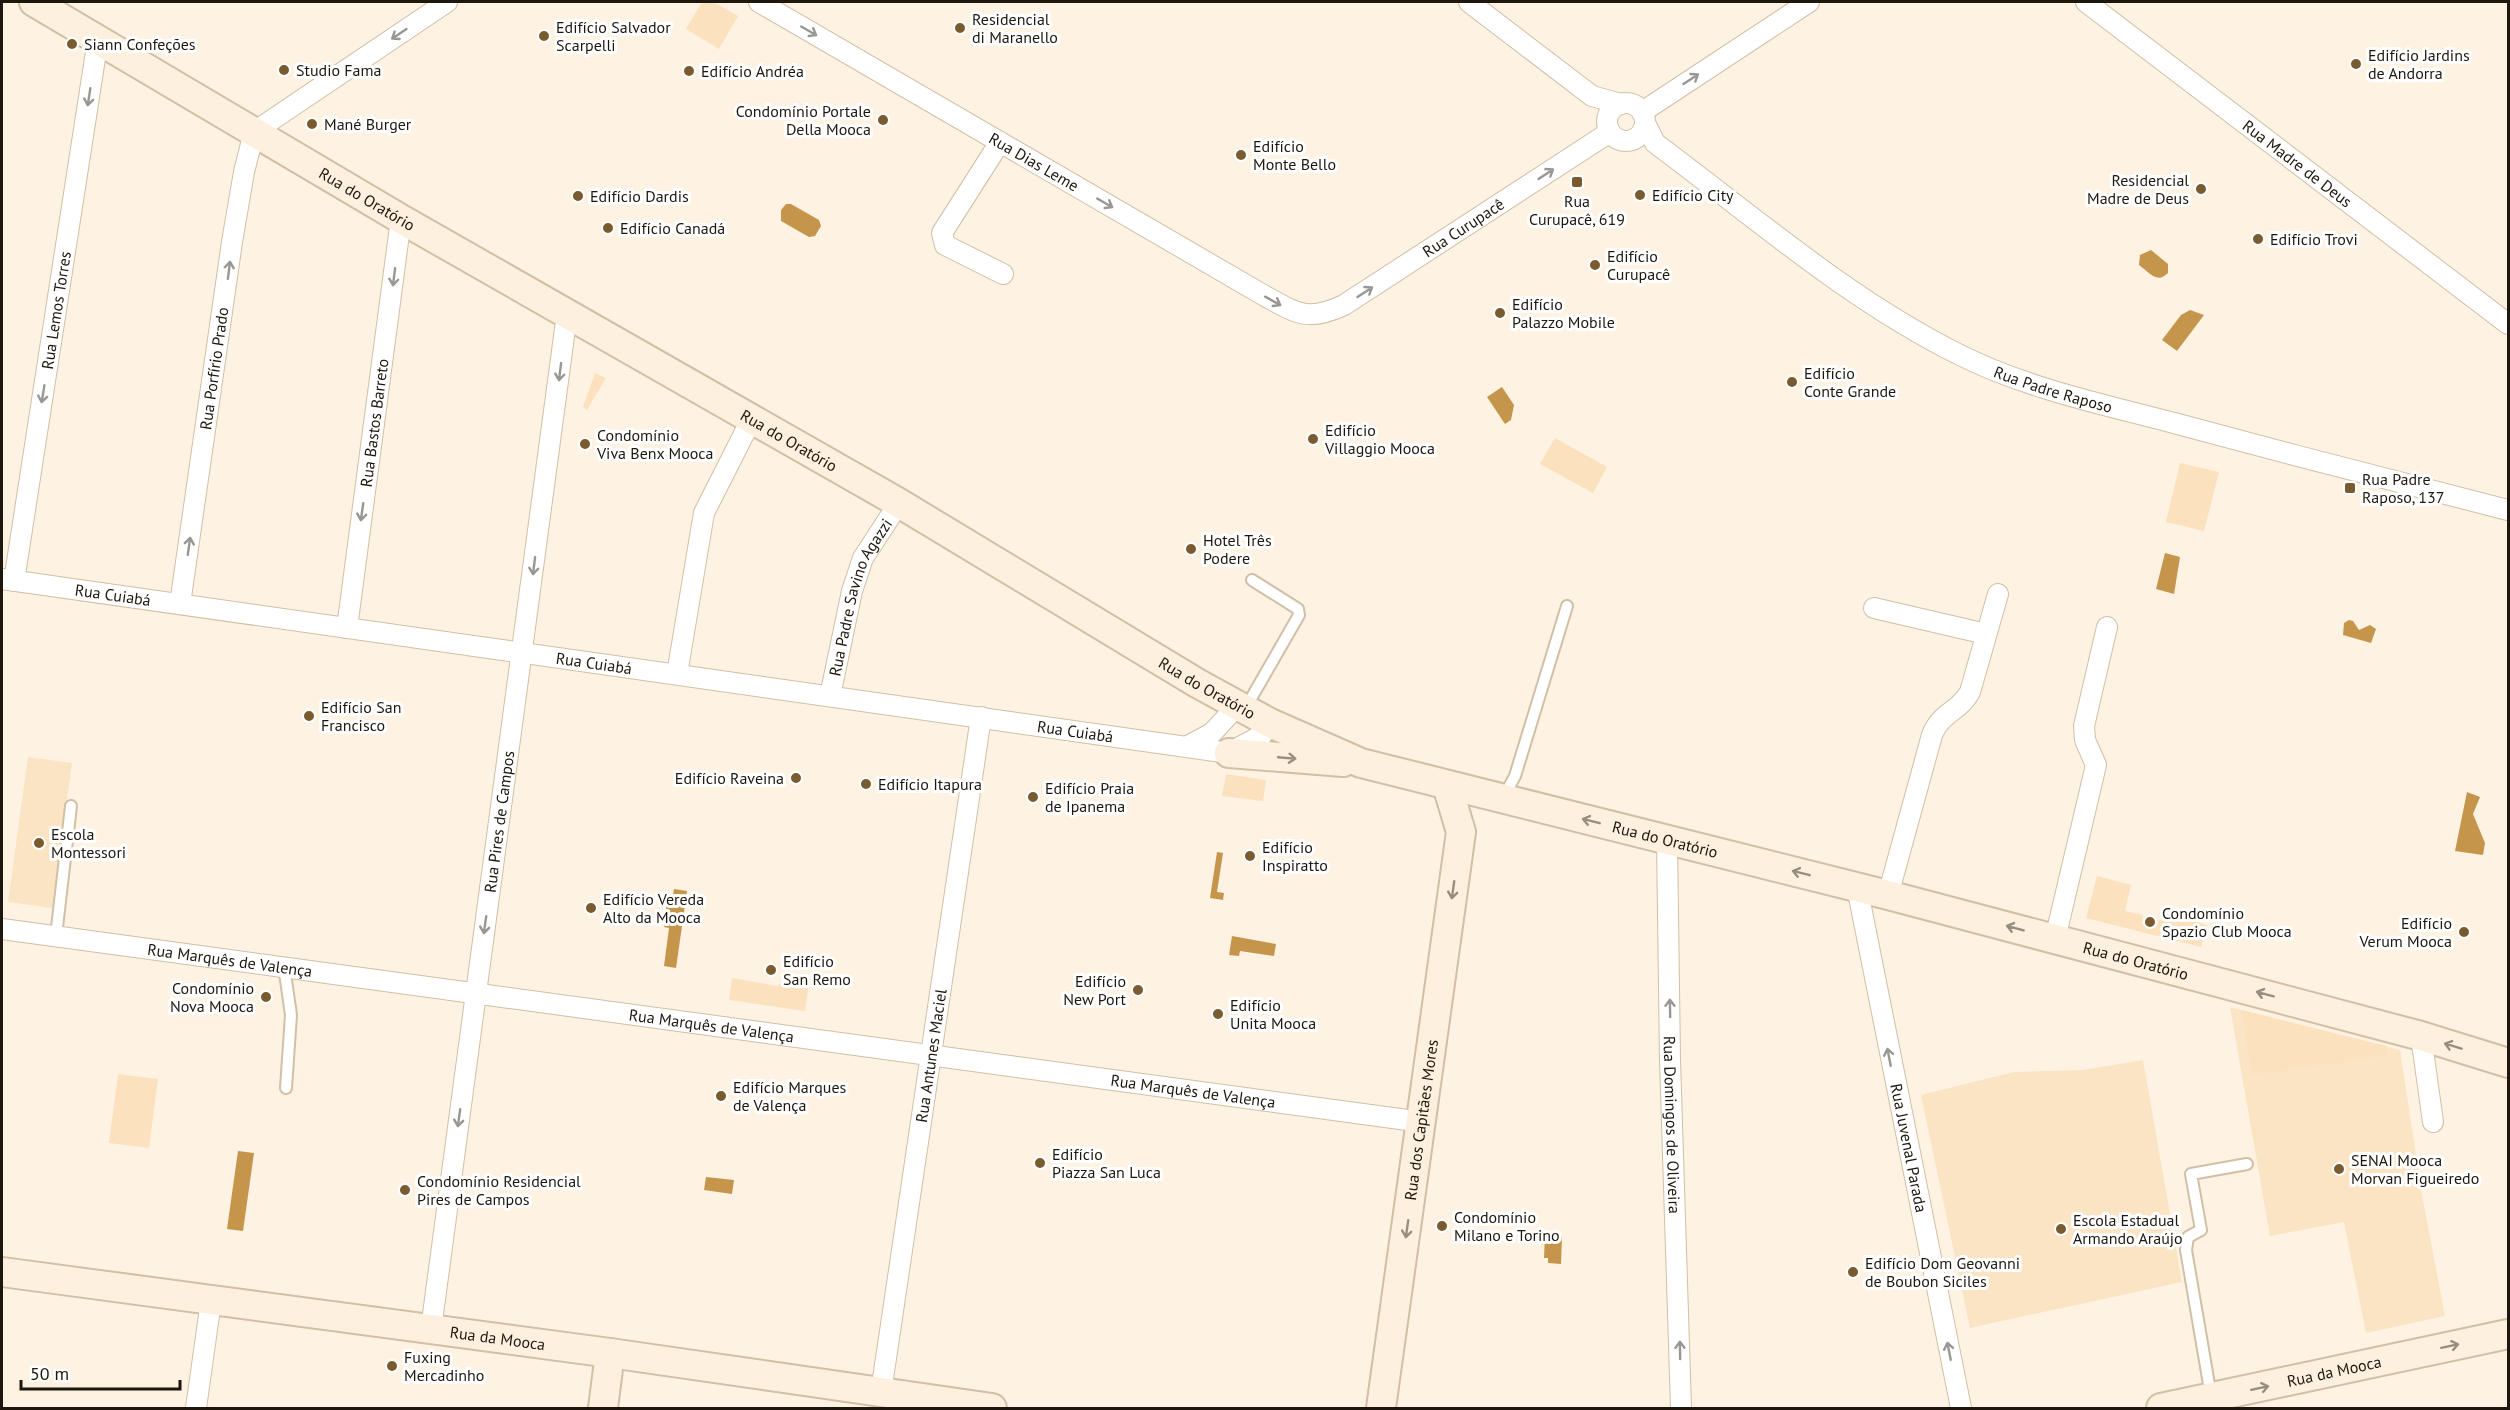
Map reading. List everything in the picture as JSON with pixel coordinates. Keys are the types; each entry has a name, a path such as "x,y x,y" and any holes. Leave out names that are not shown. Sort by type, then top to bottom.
{"street":[{"path":"254,132 447,2"},
{"name":"Rua Dias Leme","path":"759,2 1286,308 1296,313 1312,316"},
{"path":"1469,2 1592,96 1621,104 1633,104 1644,117"},
{"name":"Rua Madre de Deus","path":"2086,2 2508,324"},
{"name":"Rua do Oratório","path":"48,5 98,39 401,219 899,503 1241,708 1361,763 1888,895 2421,1036 2508,1063"},
{"path":"1592,96 1619,140 1631,140 1641,134 1644,117 1796,5"},
{"name":"Rua Lemos Torres","path":"8,580 98,39"},
{"path":"1609,127 1611,110 1621,104"},
{"name":"Rua Padre Raposo","path":"1644,117 1655,143"},
{"name":"Rua Curupacê","path":"1312,316 1344,305 1609,127"},
{"name":"Rua Porfírio Prado","path":"180,604 232,242 244,172 254,132"},
{"name":"Rua Padre Raposo","path":"1631,140 1655,143 1866,299 1959,355 2012,377 2100,404 2508,510"},
{"path":"1000,142 942,233 945,245 1003,274"},
{"name":"Rua Bastos Barreto","path":"347,628 401,219"},
{"name":"Rua Pires de Campos","path":"431,1329 567,314"},
{"path":"677,674 704,513 751,420"},
{"name":"Rua Padre Savino Agazzi","path":"830,696 852,591 863,558 899,503"},
{"name":"Rua Cuiabá","path":"8,580 1229,753"},
{"path":"1888,895 1932,735 1937,722 1958,707 1970,692 1998,594"},
{"path":"1874,608 1986,634"},
{"path":"2055,939 2096,765 2085,740 2084,726 2107,627"},
{"path":"1188,746 1212,733 1241,708"},
{"name":"Rua Antunes Maciel","path":"881,1392 981,717"},
{"path":"1229,753 1262,735 1270,723"},
{"path":"1229,753 1361,763"},
{"name":"Rua dos Capitães Mores","path":"1381,1408 1461,832 1447,785"},
{"path":"1461,832 1502,799"},
{"name":"Rua Domingos de Oliveira","path":"1667,840 1670,1060 1681,1408"},
{"name":"Rua Juvenal Parada","path":"1857,887 1961,1408"},
{"name":"Rua Marquês de Valença","path":"2,928 931,1057 1422,1122"},
{"path":"2421,1036 2433,1122"},
{"name":"Rua da Mooca","path":"2,1272 610,1353 992,1408"},
{"path":"196,1408 211,1300"},
{"name":"Rua da Mooca","path":"2161,1408 2508,1334"},
{"path":"603,1408 610,1353"}],"lane":[{"path":"1241,708 1299,615 1298,609 1252,580"},
{"path":"1502,799 1515,776 1567,606"},
{"path":"56,936 71,806"},
{"path":"284,966 291,1015 286,1088"},
{"path":"2212,1398 2186,1250 2188,1237 2201,1230 2191,1174 2247,1164"}],"shaded area":[{"path":"702,2 713,2 738,16 719,49 686,29"},
{"path":"786,204 791,204 819,220 821,226 815,236 809,237 781,221 781,210"},
{"path":"2151,250 2168,264 2168,273 2160,278 2139,265 2140,255"},
{"path":"2190,310 2204,315 2177,351 2162,340 2181,315"},
{"path":"595,373 606,378 587,410 583,407"},
{"path":"1502,387 1514,405 1511,420 1505,424 1487,397"},
{"path":"1555,438 1607,467 1593,493 1540,464"},
{"path":"2180,463 2219,472 2204,531 2166,522"},
{"path":"2165,553 2180,557 2174,594 2156,589"},
{"path":"2349,620 2353,621 2359,630 2370,625 2376,629 2371,643 2343,635 2344,623"},
{"name":"Escola Montessori","path":"28,757 72,763 52,908 8,902"},
{"path":"1226,774 1266,780 1263,801 1222,796"},
{"path":"2467,792 2480,797 2473,814 2485,843 2483,855 2455,851"},
{"path":"1217,852 1223,853 1217,892 1224,893 1223,900 1210,898"},
{"path":"2097,876 2131,885 2125,911 2143,915 2142,924 2156,928 2159,919 2164,921 2167,914 2207,925 2201,947 2086,918"},
{"path":"674,889 687,891 676,968 664,966 669,928 664,927 667,901 672,901"},
{"path":"1232,936 1276,944 1274,956 1240,951 1239,956 1229,955"},
{"path":"799,975 810,977 805,1011 729,1000 732,978 777,986 780,984 797,986"},
{"name":"SENAI Mooca Morvan Figueiredo","path":"2230,1007 2400,1050 2422,1195 2445,1316 2366,1333 2344,1222 2270,1236"},
{"path":"2241,1010 2386,1046 2387,1055 2252,1075"},
{"name":"Escola Estadual Armando Araújo","path":"2143,1060 2182,1282 1970,1328 1921,1095 2014,1072 2083,1070"},
{"path":"118,1074 158,1079 149,1148 109,1143"},
{"path":"238,1151 254,1153 243,1231 227,1229"},
{"path":"706,1177 734,1180 732,1194 704,1190"},
{"path":"1545,1235 1562,1236 1561,1264 1548,1263 1548,1258 1544,1258"}],"place":[{"name":"Residencial di Maranello","path":"960,28"},
{"name":"Edifício Salvador Scarpelli","path":"544,36"},
{"name":"Siann Confeções","path":"72,44"},
{"name":"Edifício Jardins de Andorra","path":"2356,64"},
{"name":"Studio Fama","path":"284,70"},
{"name":"Edifício Andréa","path":"689,71"},
{"name":"Condomínio Portale Della Mooca","path":"883,120"},
{"name":"Mané Burger","path":"312,124"},
{"name":"Edifício Monte Bello","path":"1241,155"},
{"name":"Rua Curupacê, 619","path":"1577,182"},
{"name":"Residencial Madre de Deus","path":"2201,189"},
{"name":"Edifício City","path":"1640,195"},
{"name":"Edifício Dardis","path":"578,196"},
{"name":"Edifício Canadá","path":"608,228"},
{"name":"Edifício Trovi","path":"2258,239"},
{"name":"Edifício Curupacê","path":"1595,265"},
{"name":"Edifício Palazzo Mobile","path":"1500,313"},
{"name":"Edifício Conte Grande","path":"1792,382"},
{"name":"Edifício Villaggio Mooca","path":"1313,439"},
{"name":"Condomínio Viva Benx Mooca","path":"585,444"},
{"name":"Rua Padre Raposo, 137","path":"2350,488"},
{"name":"Hotel Três Podere","path":"1191,549"},
{"name":"Edifício San Francisco","path":"309,716"},
{"name":"Edifício Raveina","path":"796,778"},
{"name":"Edifício Itapura","path":"866,784"},
{"name":"Edifício Praia de Ipanema","path":"1033,797"},
{"name":"Escola Montessori","path":"39,843"},
{"name":"Edifício Inspiratto","path":"1250,856"},
{"name":"Edifício Vereda Alto da Mooca","path":"591,908"},
{"name":"Condomínio Spazio Club Mooca","path":"2150,922"},
{"name":"Edifício Verum Mooca","path":"2464,932"},
{"name":"Edifício San Remo","path":"771,970"},
{"name":"Edifício New Port","path":"1138,990"},
{"name":"Condomínio Nova Mooca","path":"266,997"},
{"name":"Edifício Unita Mooca","path":"1218,1014"},
{"name":"Edifício Marques de Valença","path":"721,1096"},
{"name":"Edifício Piazza San Luca","path":"1040,1163"},
{"name":"SENAI Mooca Morvan Figueiredo","path":"2339,1169"},
{"name":"Condomínio Residencial Pires de Campos","path":"405,1190"},
{"name":"Condomínio Milano e Torino","path":"1442,1226"},
{"name":"Escola Estadual Armando Araújo","path":"2061,1229"},
{"name":"Edifício Dom Geovanni de Boubon Siciles","path":"1853,1272"},
{"name":"Fuxing Mercadinho","path":"392,1366"}]}
